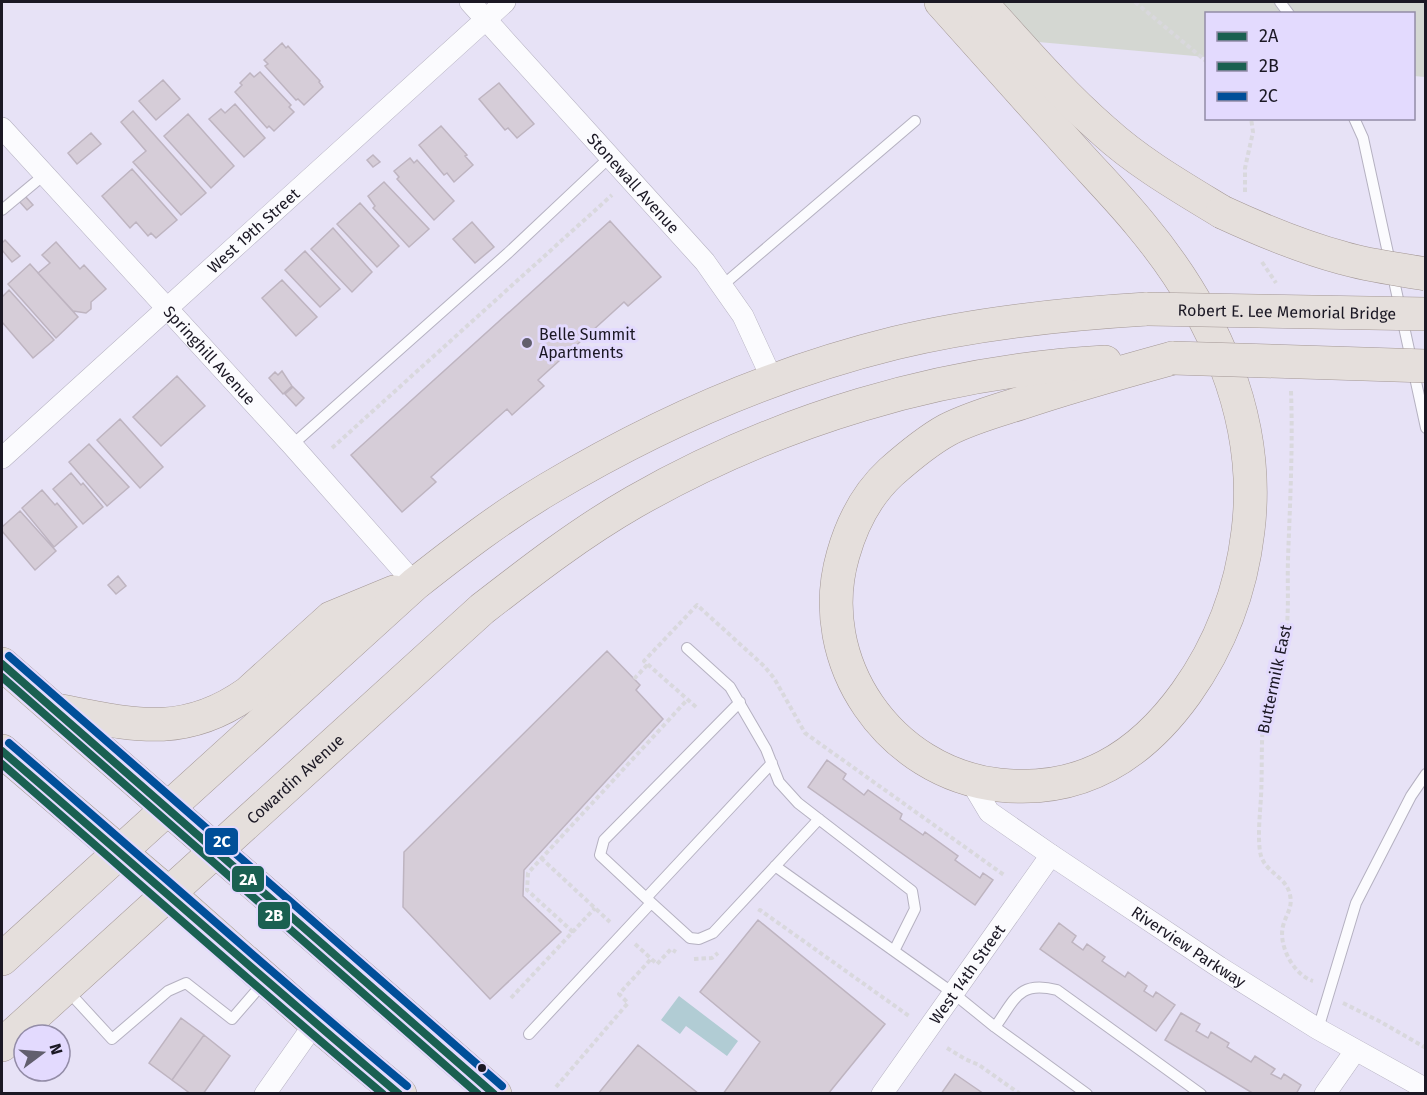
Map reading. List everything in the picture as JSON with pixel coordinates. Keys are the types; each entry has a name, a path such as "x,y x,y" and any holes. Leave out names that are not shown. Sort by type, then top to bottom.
{"main road":[{"path":"941,2 1141,225 1197,303 1217,344 1237,397 1246,433 1251,496 1246,551 1233,605 1221,636 1208,661 1175,709 1156,731 1116,762 1092,774 1070,781 1035,786 1001,785 970,780 942,770 901,742 886,728 853,680 836,621 836,594 840,563 848,536 859,512 872,492 890,473 934,438 954,427 1073,386 1173,358 1425,366"},
{"path":"980,2 1055,84 1105,133 1169,180 1233,202 1260,230 1344,259 1425,274"},
{"name":"Robert E. Lee Memorial Bridge","path":"415,584 484,530 547,489 630,443 714,404 773,381 896,343 1000,324 1082,313 1147,309 1425,314"},
{"name":"Cowardin Avenue","path":"2,1045 482,609 554,553 634,502 716,460 801,424 890,396 977,377 1068,364 1173,358"},
{"path":"55,710 139,725 180,724 196,720 233,704 248,693 331,618 415,584"},
{"path":"2,959 415,584"},
{"path":"2,664 495,1094"},
{"path":"2,751 315,1023 370,1083 400,1094"}],"street":[{"name":"Stonewall Avenue","path":"470,2 705,262 743,316 773,381"},
{"name":"West 19th Street","path":"2,458 505,2"},
{"name":"Springhill Avenue","path":"2,128 292,445 415,584"},
{"name":"Riverview Parkway","path":"970,780 990,812 1052,855 1318,1029 1425,1089"},
{"name":"West 14th Street","path":"882,1094 1052,855"},
{"path":"265,1094 315,1023"},
{"path":"1325,1094 1355,1051"}],"lane":[{"path":"1355,120 1363,138 1425,428"},
{"path":"723,285 915,121"},
{"path":"292,445 508,253 610,157"},
{"path":"2,210 44,175"},
{"path":"687,648 730,687 766,748 779,782 798,803 912,891 915,909 894,951"},
{"path":"740,702 604,840 600,855 690,938 699,939 713,933 819,819"},
{"path":"529,1034 772,763"},
{"path":"1318,1029 1356,903 1425,774"},
{"path":"775,866 953,993 995,1028 1087,1094"},
{"path":"64,988 112,1039 168,991 186,983 232,1019 266,980"},
{"path":"995,1028 1021,992 1039,986 1057,990 1201,1094"}],"path":[{"path":"1135,2 1205,60"},
{"path":"1233,202 1245,168 1253,132 1251,120"},
{"path":"332,448 612,195"},
{"path":"1257,255 1280,289"},
{"path":"488,300 494,300"},
{"name":"Buttermilk East","path":"1291,381 1293,447 1287,571 1288,609 1284,646 1269,690 1261,741 1261,856 1267,869 1282,879 1290,894 1291,908 1283,926 1282,943 1291,961 1305,978 1331,986 1338,1001 1379,1021 1425,1048"},
{"path":"696,707 644,661 698,605 764,666 774,678 805,733 1004,874"},
{"path":"634,679 648,664"},
{"path":"573,932 527,890 528,873 687,700"},
{"path":"541,858 611,923"},
{"path":"511,999 595,908"},
{"path":"753,918 760,910 917,1021"},
{"path":"632,942 657,964 670,949 678,953"},
{"path":"685,958 699,960 712,958 725,946"},
{"path":"556,1087 628,1003 619,994 651,959"},
{"path":"947,1048 979,1065 1020,1094"}],"shaded area":[{"path":"980,2 1425,2 1425,77 1415,76 1415,12 1205,12 1205,57 1015,40"},
{"path":"679,996 738,1041 727,1056 686,1026 680,1034 661,1020"}],"building":[{"path":"282,43 286,48 288,46 323,87 304,105 298,99 296,100 265,66 268,64 264,60"},
{"path":"260,72 291,105 289,107 294,112 274,131 269,126 267,128 235,92 250,73 254,77"},
{"path":"163,80 180,99 156,120 139,101"},
{"path":"499,83 534,124 517,138 508,128 505,130 479,99"},
{"path":"235,104 265,138 244,157 209,119 221,109 225,113"},
{"path":"133,111 206,193 181,215 133,162 146,151 121,122"},
{"path":"188,114 234,166 211,188 164,136"},
{"path":"441,126 473,165 454,182 447,173 444,175 419,145"},
{"path":"91,133 101,144 77,164 68,153"},
{"path":"373,155 380,162 373,167 367,160"},
{"path":"410,158 414,163 417,160 454,201 434,220 397,179 399,177 394,171"},
{"path":"132,169 177,220 156,238 151,233 148,236 136,222 130,228 102,196"},
{"path":"384,182 429,229 409,247 373,208 375,206 368,196"},
{"path":"25,196 33,205 27,210 19,201"},
{"path":"360,203 399,246 377,267 337,224"},
{"name":"Belle Summit Apartments","path":"610,221 661,277 628,306 624,302 538,380 544,386 512,415 507,409 431,477 436,482 402,512 351,455"},
{"path":"472,222 494,247 475,263 453,239"},
{"path":"333,228 372,272 352,292 311,249"},
{"path":"5,240 20,256 12,262 2,250 2,243"},
{"path":"56,242 80,269 84,265 106,289 91,302 91,309 86,313 73,311 38,273 50,263 42,255"},
{"path":"305,251 340,289 320,307 285,270"},
{"path":"30,264 78,317 56,338 8,284"},
{"path":"282,280 317,317 296,336 262,298"},
{"path":"9,290 54,340 33,358 2,322 2,297"},
{"path":"282,371 292,386 283,394 269,378 275,372 278,375"},
{"path":"177,376 205,406 161,446 133,417"},
{"path":"293,387 304,398 296,406 285,394"},
{"path":"120,419 163,467 140,488 97,440"},
{"path":"89,444 129,487 107,506 69,462"},
{"path":"71,473 81,485 83,483 103,507 83,524 53,489"},
{"path":"42,490 55,505 57,503 77,527 54,547 22,508"},
{"path":"20,511 56,551 35,570 2,531 2,527"},
{"path":"118,576 126,586 116,594 108,585"},
{"path":"607,651 640,685 636,690 663,719 524,870 523,896 561,932 490,999 403,907 404,852"},
{"path":"827,760 846,774 843,779 864,795 868,790 902,814 900,819 923,835 925,832 958,856 955,860 980,878 983,873 993,880 975,905 808,787"},
{"path":"758,920 885,1024 828,1094 723,1094 760,1042 700,992"},
{"path":"1059,923 1076,936 1072,942 1083,950 1087,944 1105,957 1102,961 1125,977 1128,972 1147,986 1144,991 1153,997 1156,992 1175,1005 1156,1031 1040,949"},
{"path":"1181,1013 1200,1024 1196,1031 1208,1038 1211,1032 1229,1043 1227,1047 1251,1062 1255,1056 1275,1069 1271,1074 1281,1079 1284,1074 1301,1085 1296,1094 1254,1094 1165,1040"},
{"path":"181,1018 204,1035 172,1080 149,1063"},
{"path":"204,1035 230,1056 203,1094 191,1094 172,1080"},
{"path":"638,1045 699,1094 598,1094"},
{"path":"955,1074 984,1094 941,1094"}],"transit line":[{"name":"2C","path":"9,656 502,1086"},
{"name":"2A","path":"2,664 494,1094"},
{"name":"2B","path":"2,677 478,1094"},
{"name":"2C","path":"9,743 407,1086"},
{"name":"2A","path":"2,751 399,1094"},
{"name":"2B","path":"2,764 383,1094"}],"place":[{"name":"Belle Summit Apartments","path":"527,343"}]}
